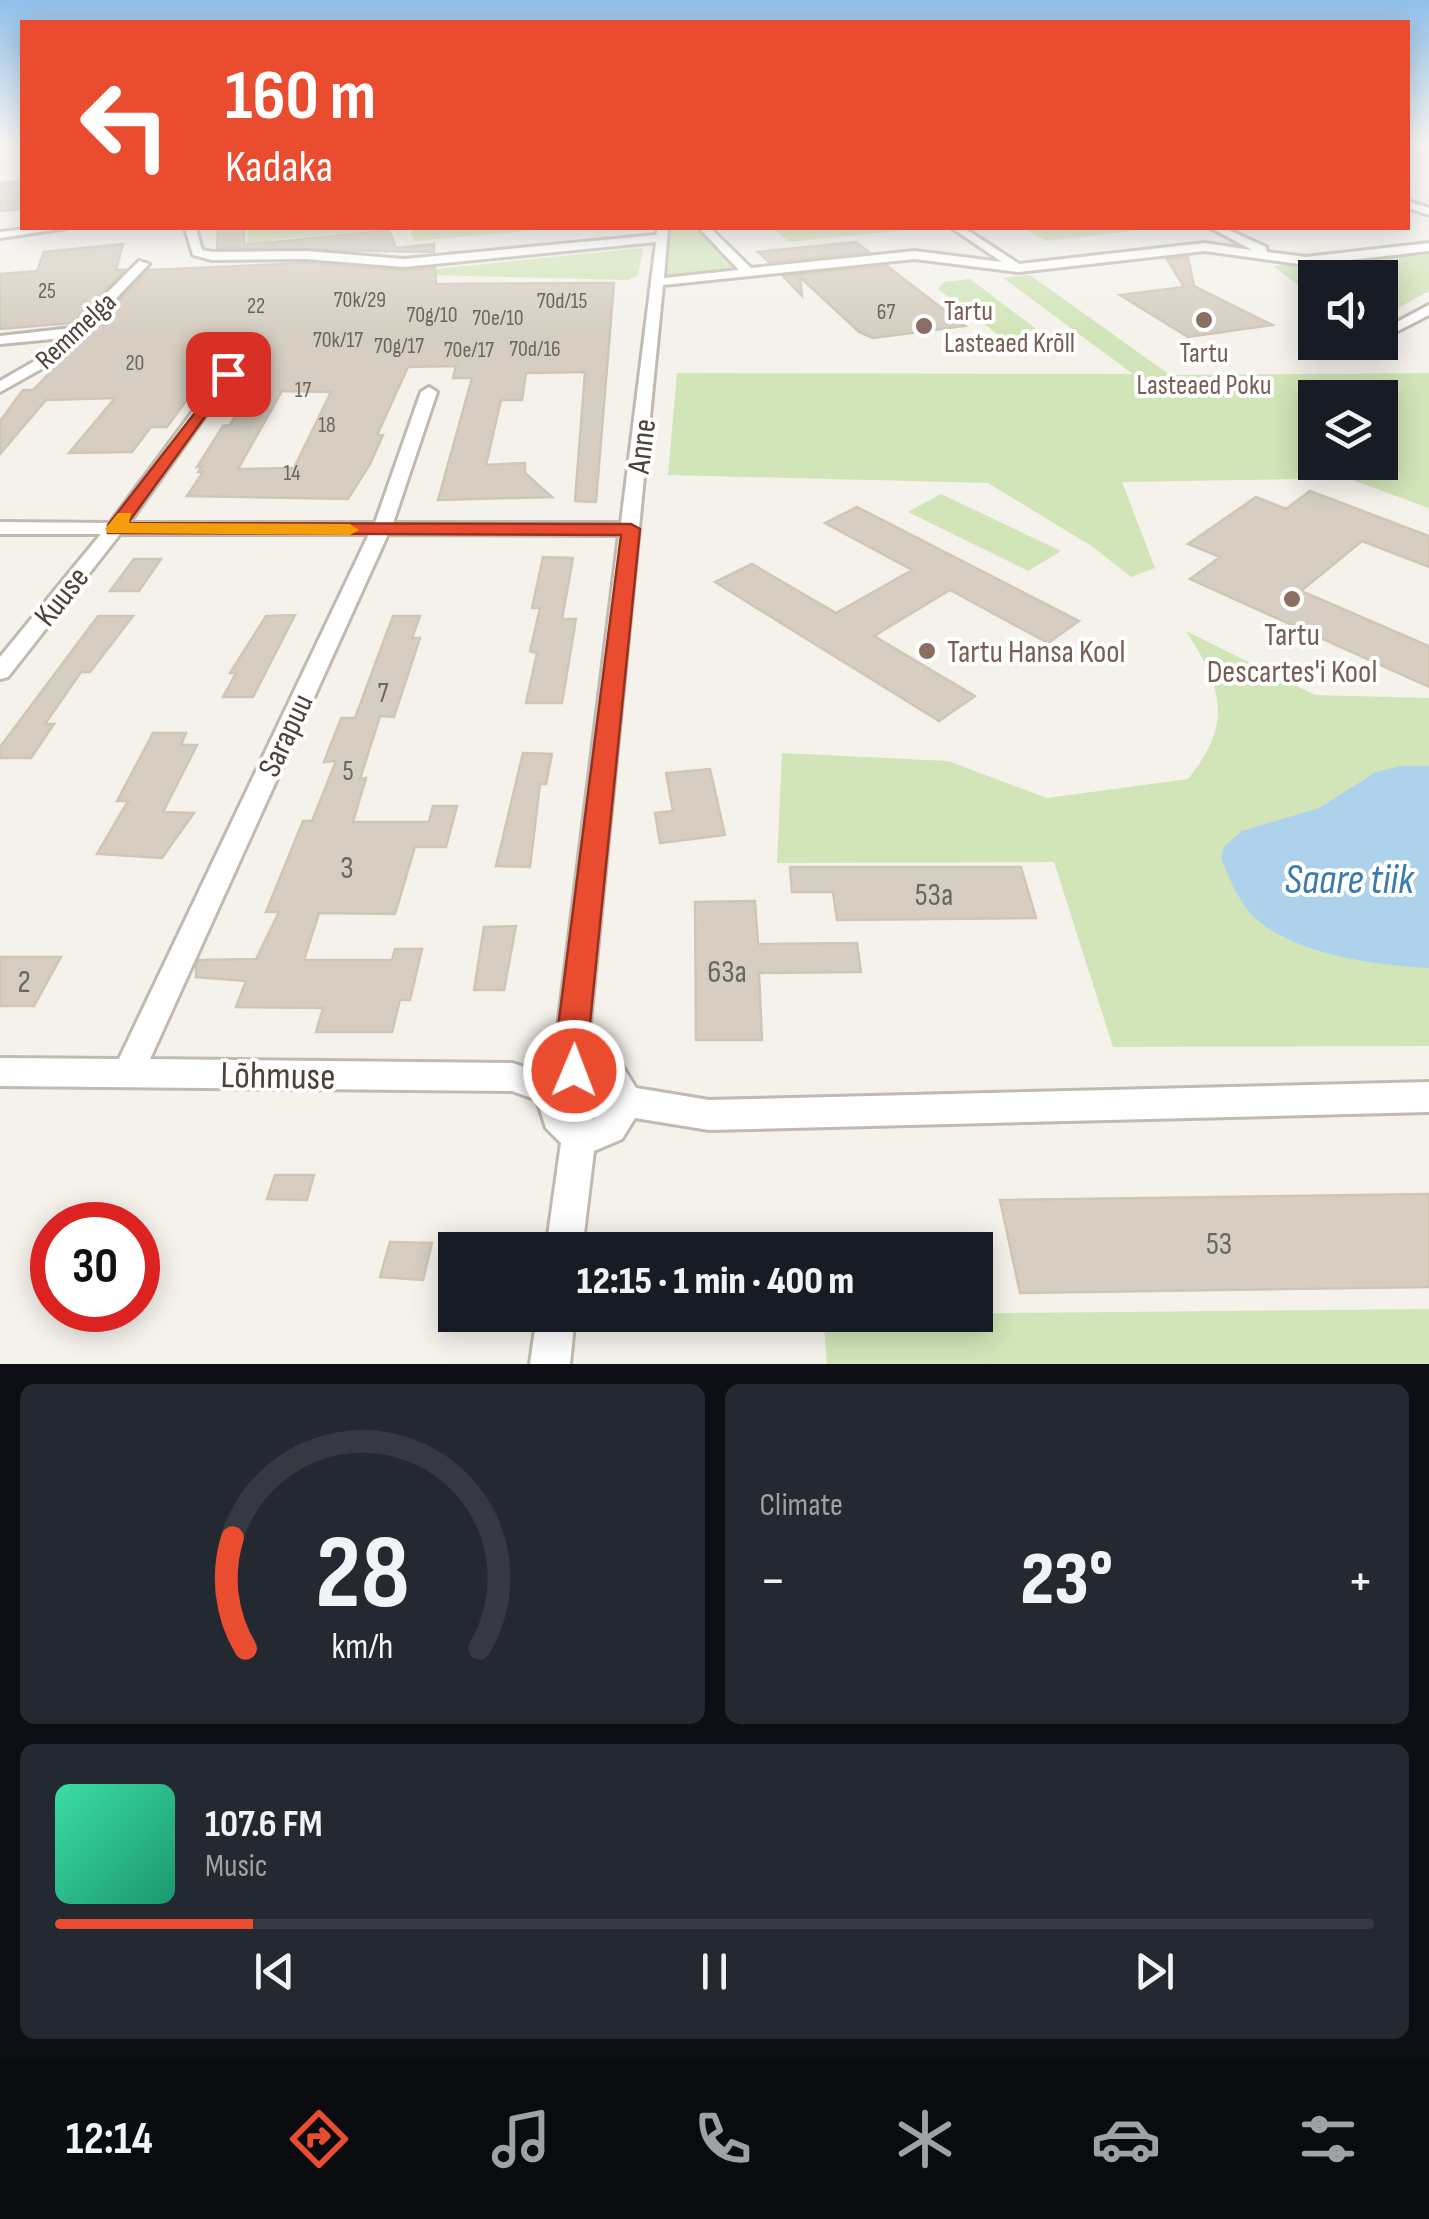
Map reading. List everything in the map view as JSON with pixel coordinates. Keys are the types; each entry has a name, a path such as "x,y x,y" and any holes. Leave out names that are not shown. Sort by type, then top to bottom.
{"street":[{"path":"0,235 43,230"},
{"name":"Anne","path":"192,230 197,252 212,256 306,255 404,263 663,233 572,1043 564,1081"},
{"path":"706,230 750,274"},
{"path":"960,230 1019,268"},
{"path":"1220,230 1280,260"},
{"path":"658,282 915,254 1019,268 1205,248 1306,261 1429,246"},
{"name":"Remmelga","path":"0,387 34,370 143,264"},
{"path":"1398,327 1429,310"},
{"path":"0,340 77,332"},
{"name":"Kuuse","path":"0,672 115,529 228,374"},
{"name":"Sarapuu","path":"128,1073 381,528 429,392"},
{"path":"0,528 631,529"},
{"path":"605,1070 620,1082 624,1101 621,1112 604,1130 579,1134 568,1130 553,1113 564,1081 605,1070"},
{"name":"Lõhmuse","path":"0,1072 512,1077 564,1081"},
{"path":"624,1101 709,1116 1429,1098"},
{"path":"566,1232 579,1134"},
{"path":"550,1364 554,1332"}],"green space":[{"path":"248,230 378,230 271,240 270,250 215,251 247,243"},
{"path":"410,230 538,230 414,241"},
{"path":"666,230 711,230 753,273 665,283"},
{"path":"774,230 907,230 789,242"},
{"path":"1027,230 1141,230 1046,241"},
{"path":"643,248 638,275 628,280 425,275 425,270"},
{"path":"1429,250 1429,291 1398,308 1398,260 1332,260"},
{"path":"1298,263 1298,285 1273,266"},
{"path":"1030,275 1170,375 1429,373 1429,508 1352,480 1398,480 1398,380 1298,380 1298,479 1122,482 1155,568 1131,577 1093,547 988,483 668,475 677,373 1133,374 1003,278"},
{"path":"970,279 1055,343 1005,340 938,289 944,282"},
{"path":"941,494 1061,551 1028,571 908,512"},
{"path":"1186,631 1315,695 1429,698 1429,1046 1113,1047 1054,862 777,863 782,753 948,761 1047,798 1188,779 1212,740 1218,705 1208,670"},
{"path":"1429,1309 1429,1364 827,1364 824,1332 993,1332 993,1313"}],"water":[{"name":"Saare tiik","path":"1400,766 1429,766 1429,968 1362,961 1315,950 1256,919 1227,873 1221,858 1224,847 1242,831 1319,808 1376,772"}],"building":[{"path":"0,207 20,207 20,209 0,211"},
{"path":"218,230 244,230 244,245 389,230 396,248 434,244 434,252 217,248"},
{"path":"856,242 869,252 769,262 758,252"},
{"path":"123,244 116,270 125,270 72,323 0,329 0,274 37,271 44,252"},
{"path":"1188,257 1194,286 1272,325 1188,337 1120,295 1184,287 1167,259"},
{"path":"306,263 404,271 435,268 436,284 614,283 596,502 575,501 585,372 526,373 522,400 501,400 486,465 525,463 525,473 552,497 438,500 472,378 453,378 456,366 408,367 377,435 383,435 370,464 348,499 187,496 203,472 198,472 202,466 197,467 223,426 230,425 263,370 227,366 208,371 167,427 151,427 132,452 69,453 115,398 46,400 0,454 0,421 23,390 33,390 149,270","holes":["282,391 331,392 294,468 238,469"]},
{"path":"887,266 965,326 873,338 859,332 800,277 802,296 783,276"},
{"path":"1310,491 1429,536 1429,567 1362,541 1301,591 1429,646 1429,687 1190,579 1220,557 1188,544 1256,497 1286,509"},
{"path":"857,507 1079,621 1048,643 950,590 874,636 975,696 939,721 715,582 752,564 836,613 912,570 825,523"},
{"path":"543,557 573,558 562,619 576,619 562,703 526,703 537,653 530,651 540,608 532,608"},
{"path":"134,559 161,559 139,591 110,591"},
{"path":"295,615 253,697 223,697 236,673 230,673 266,616"},
{"path":"98,616 133,616 90,672 81,672 45,724 54,724 31,758 0,758 0,747"},
{"path":"393,616 420,616 412,638 420,638 394,717 380,716 360,779 366,778 353,822 429,822 433,806 457,806 446,847 415,847 395,914 319,913 304,960 392,960 395,949 422,949 410,1000 400,1000 392,1032 316,1032 323,1008 236,1007 246,981 196,977 196,966 199,960 256,959 279,912 266,912 303,821 312,821 336,761 324,762 341,718 355,718"},
{"path":"153,733 186,733 181,745 197,745 163,812 194,813 162,858 97,854 128,801 117,801"},
{"path":"523,753 552,754 546,784 540,784 530,867 496,866"},
{"path":"710,769 725,835 660,843 655,813 673,811 666,773"},
{"path":"790,867 1021,867 1036,918 837,920 833,892 792,892"},
{"path":"755,901 758,944 857,943 861,972 759,973 762,1040 696,1040 695,902"},
{"path":"516,926 504,990 474,990 484,927"},
{"path":"0,957 61,957 34,1006 0,1006"},
{"path":"275,1175 314,1175 307,1200 267,1199"},
{"path":"1429,1194 1429,1287 1020,1293 1000,1200"},
{"path":"390,1242 432,1243 423,1280 380,1277"}],"slow traffic":[{"path":"124,517 115,529 350,530"}],"place":[{"name":"Tartu Lasteaed Poku","path":"1204,320"},
{"name":"Tartu Lasteaed Krõll","path":"924,326"},
{"name":"Tartu Descartes'i Kool","path":"1292,599"},
{"name":"Tartu Hansa Kool","path":"927,651"}],"route":[{"path":"228,374 115,529 631,529 572,1043 574,1071"}]}
